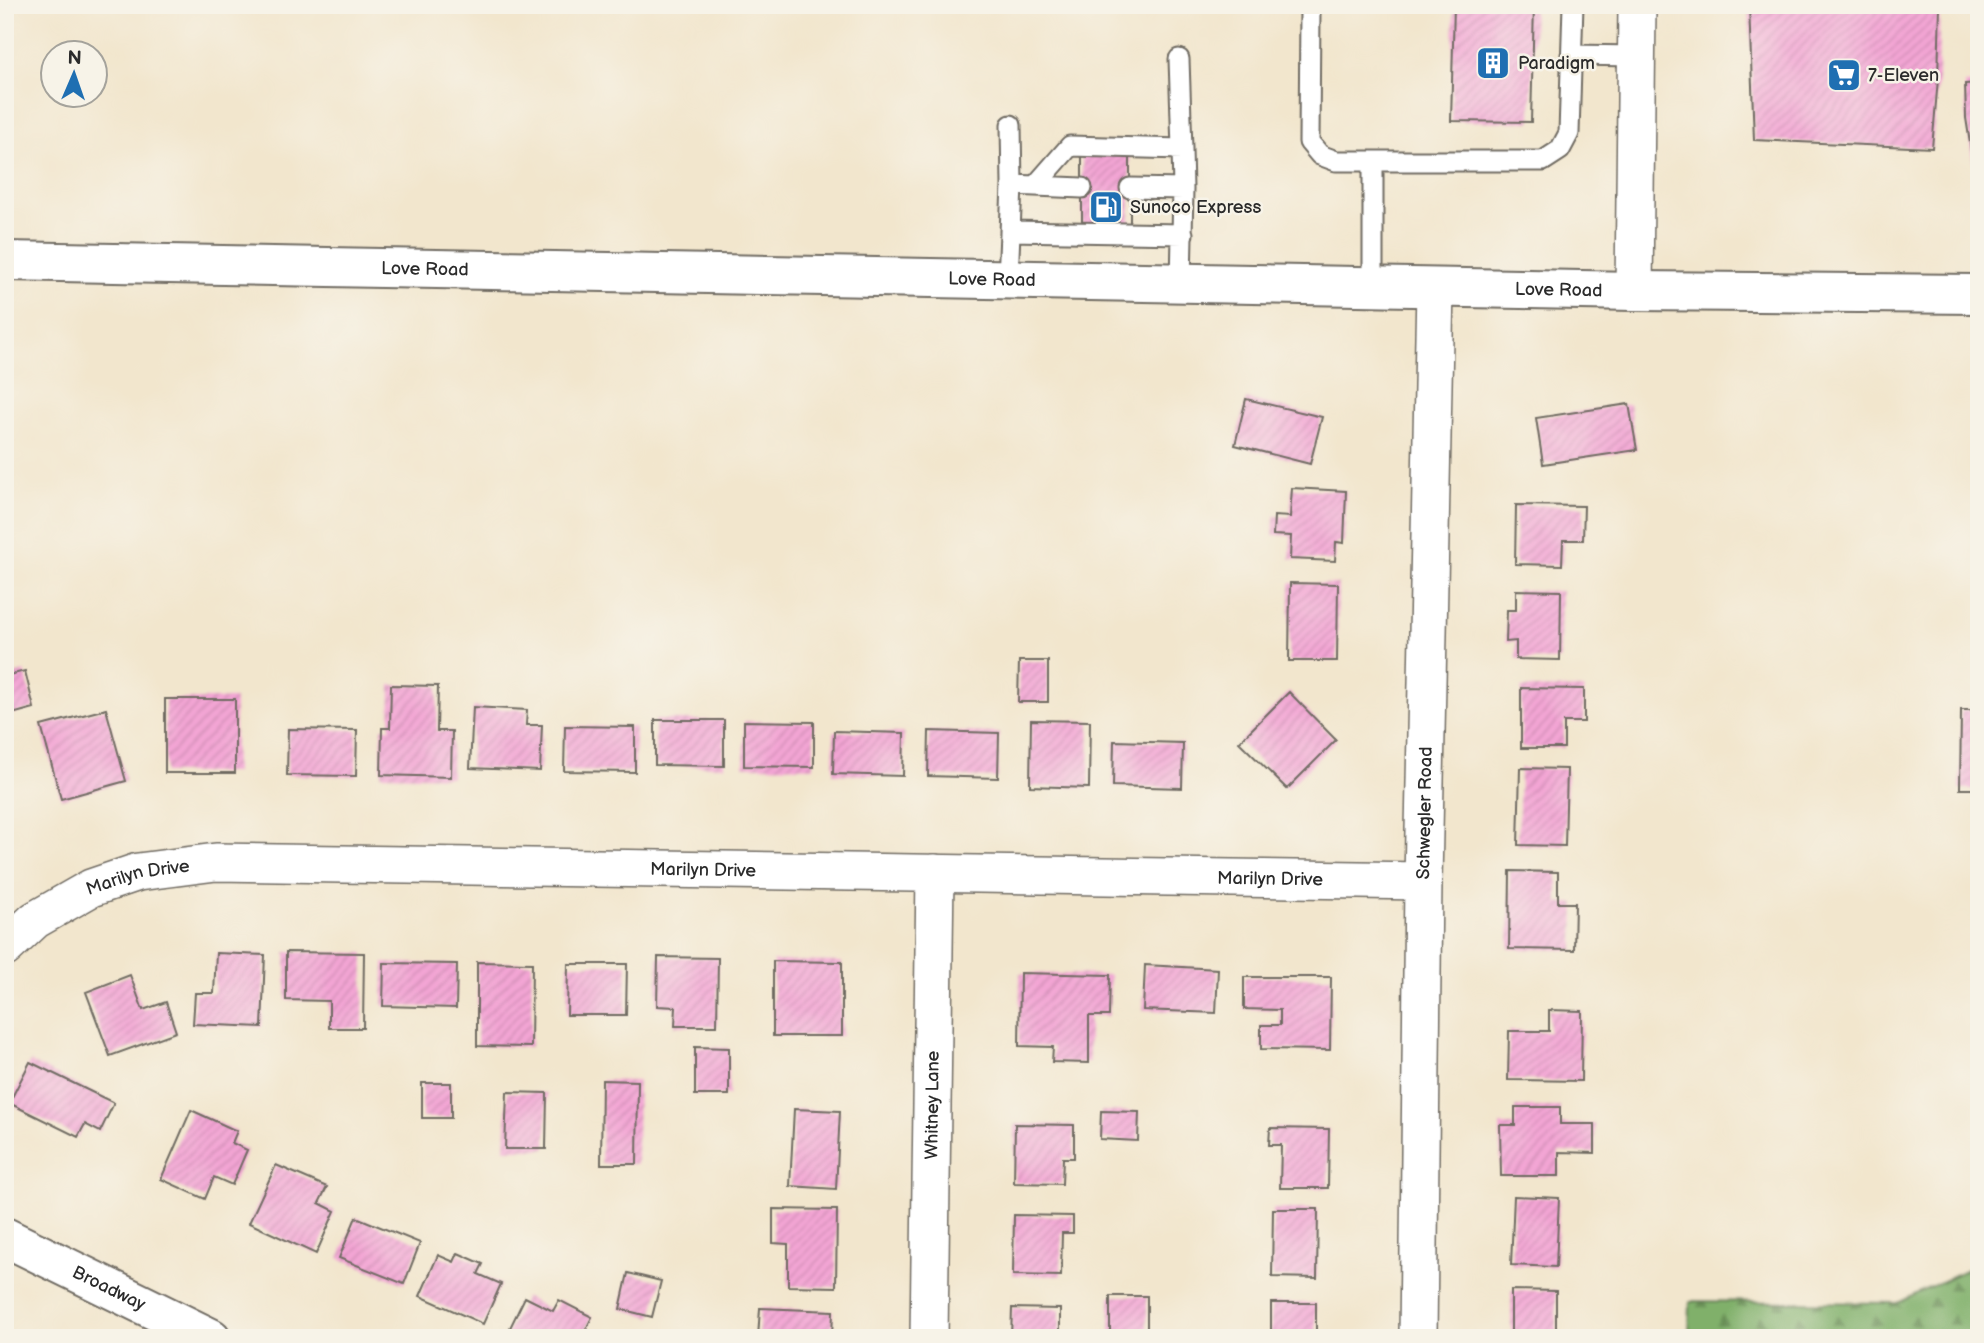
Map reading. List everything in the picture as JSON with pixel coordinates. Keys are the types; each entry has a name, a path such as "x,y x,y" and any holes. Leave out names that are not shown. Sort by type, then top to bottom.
{"street":[{"path":"1634,291 1637,5"},
{"name":"Love Road","path":"5,261 1435,288 1979,294"},
{"name":"Schwegler Road","path":"1418,1338 1423,881 1435,288"},
{"name":"Marilyn Drive","path":"5,948 35,920 91,888 138,872 216,862 1423,881"},
{"name":"Whitney Lane","path":"929,1338 935,873"},
{"name":"Broadway","path":"5,1237 211,1338"}],"lane":[{"path":"1310,10 1309,142 1320,155 1336,161 1543,161 1560,150 1569,133 1573,5"},
{"path":"1571,55 1637,56"},
{"path":"1179,59 1183,189 1181,283"},
{"path":"1008,280 1012,185 1011,125"},
{"path":"1035,186 1070,146 1182,149"},
{"path":"1373,161 1373,286"},
{"path":"1012,185 1082,188"},
{"path":"1130,188 1183,189"},
{"path":"1010,231 1183,234"}],"green space":[{"path":"1979,1263 1979,1338 1689,1338 1690,1301 1898,1303"}],"building":[{"name":"Paradigm","path":"1454,5 1534,5 1531,122 1451,121"},
{"name":"7-Eleven","path":"1749,5 1940,5 1938,79 1932,148 1754,140"},
{"path":"1979,83 1979,162 1973,163 1966,118 1965,84"},
{"name":"Sunoco Express","path":"1082,155 1130,155 1130,227 1082,228"},
{"path":"1246,399 1322,417 1310,464 1235,445"},
{"path":"1629,404 1637,450 1543,464 1536,418"},
{"path":"1292,488 1346,491 1344,543 1336,542 1335,561 1290,559 1291,536 1273,535 1274,516 1290,517"},
{"path":"1516,505 1584,506 1583,540 1563,540 1562,565 1515,564"},
{"path":"1290,583 1338,584 1337,661 1289,661"},
{"path":"1516,590 1561,591 1560,660 1516,659 1516,641 1506,642 1507,610 1516,610"},
{"path":"1019,661 1048,661 1048,702 1018,702"},
{"path":"25,671 34,708 5,716 5,676"},
{"path":"391,685 438,686 437,731 452,731 451,777 381,775 382,728 390,728"},
{"path":"1521,688 1584,689 1584,722 1564,722 1564,748 1521,748"},
{"path":"1289,692 1336,740 1287,789 1239,742"},
{"path":"165,699 235,699 235,773 165,773"},
{"path":"473,707 527,710 526,725 542,725 540,771 470,768"},
{"path":"106,709 126,781 61,799 41,726"},
{"path":"1961,710 1979,710 1979,789 1960,789"},
{"path":"655,720 724,720 724,766 655,765"},
{"path":"1031,720 1090,721 1089,788 1030,786"},
{"path":"744,721 814,722 814,767 744,766"},
{"path":"565,726 635,727 635,772 564,771"},
{"path":"288,729 357,730 356,776 287,775"},
{"path":"834,731 904,733 903,776 833,774"},
{"path":"929,731 999,733 998,778 928,776"},
{"path":"1114,741 1183,743 1182,788 1113,786"},
{"path":"1520,768 1567,769 1565,846 1518,845"},
{"path":"1510,871 1558,872 1558,903 1575,903 1574,950 1509,949"},
{"path":"286,952 364,953 363,1028 329,1028 329,1001 286,1000"},
{"path":"216,953 265,955 262,1027 193,1024 195,993 214,993"},
{"path":"658,957 718,958 717,1026 675,1026 676,1007 657,1006"},
{"path":"773,961 842,962 842,1036 773,1036"},
{"path":"477,962 532,963 531,1047 477,1046"},
{"path":"384,963 457,964 456,1008 383,1006"},
{"path":"568,964 627,964 626,1015 567,1015"},
{"path":"1145,965 1218,969 1216,1013 1143,1010"},
{"path":"1020,973 1110,975 1109,1016 1089,1016 1089,1063 1052,1062 1053,1047 1019,1046"},
{"path":"130,975 143,1010 166,1002 176,1032 110,1056 86,992"},
{"path":"1244,977 1331,977 1330,1050 1261,1049 1261,1025 1280,1025 1280,1010 1244,1009"},
{"path":"1549,1010 1582,1011 1581,1081 1508,1080 1509,1031 1549,1031"},
{"path":"695,1047 729,1048 729,1095 695,1095"},
{"path":"30,1062 114,1103 100,1132 85,1124 78,1137 9,1103"},
{"path":"602,1080 638,1081 637,1164 601,1164"},
{"path":"422,1083 451,1083 451,1118 422,1118"},
{"path":"507,1092 547,1093 546,1149 505,1149"},
{"path":"1515,1107 1560,1107 1560,1124 1595,1124 1595,1153 1559,1152 1559,1176 1501,1176 1500,1125 1515,1125"},
{"path":"794,1109 840,1111 836,1189 790,1186"},
{"path":"191,1110 237,1131 232,1143 247,1150 232,1185 214,1177 205,1199 161,1179"},
{"path":"1101,1111 1139,1112 1138,1141 1100,1139"},
{"path":"1015,1124 1074,1125 1074,1158 1063,1158 1062,1184 1014,1183"},
{"path":"1270,1128 1329,1129 1328,1188 1280,1188 1281,1145 1269,1145"},
{"path":"276,1165 327,1187 319,1203 335,1211 316,1254 249,1223"},
{"path":"1514,1196 1559,1198 1556,1267 1511,1265"},
{"path":"773,1209 837,1210 836,1287 788,1286 788,1244 773,1243"},
{"path":"1273,1209 1318,1209 1317,1278 1272,1277"},
{"path":"1014,1215 1073,1216 1073,1233 1062,1233 1061,1276 1013,1275"},
{"path":"356,1217 420,1243 404,1284 339,1258"},
{"path":"458,1253 483,1264 478,1274 501,1284 483,1324 420,1296 438,1255 454,1262"},
{"path":"628,1273 661,1281 652,1317 620,1309"},
{"path":"1511,1290 1556,1291 1556,1338 1511,1338"},
{"path":"1110,1296 1147,1296 1147,1338 1110,1338"},
{"path":"525,1297 553,1311 559,1300 592,1317 582,1338 505,1338"},
{"path":"1271,1303 1316,1303 1316,1338 1271,1338"},
{"path":"760,1308 833,1311 832,1338 758,1338"},
{"path":"1012,1308 1060,1309 1060,1338 1011,1338"}],"place":[{"name":"Paradigm","path":"1493,63"},
{"name":"7-Eleven","path":"1844,75"},
{"name":"Sunoco Express","path":"1106,207"}]}
